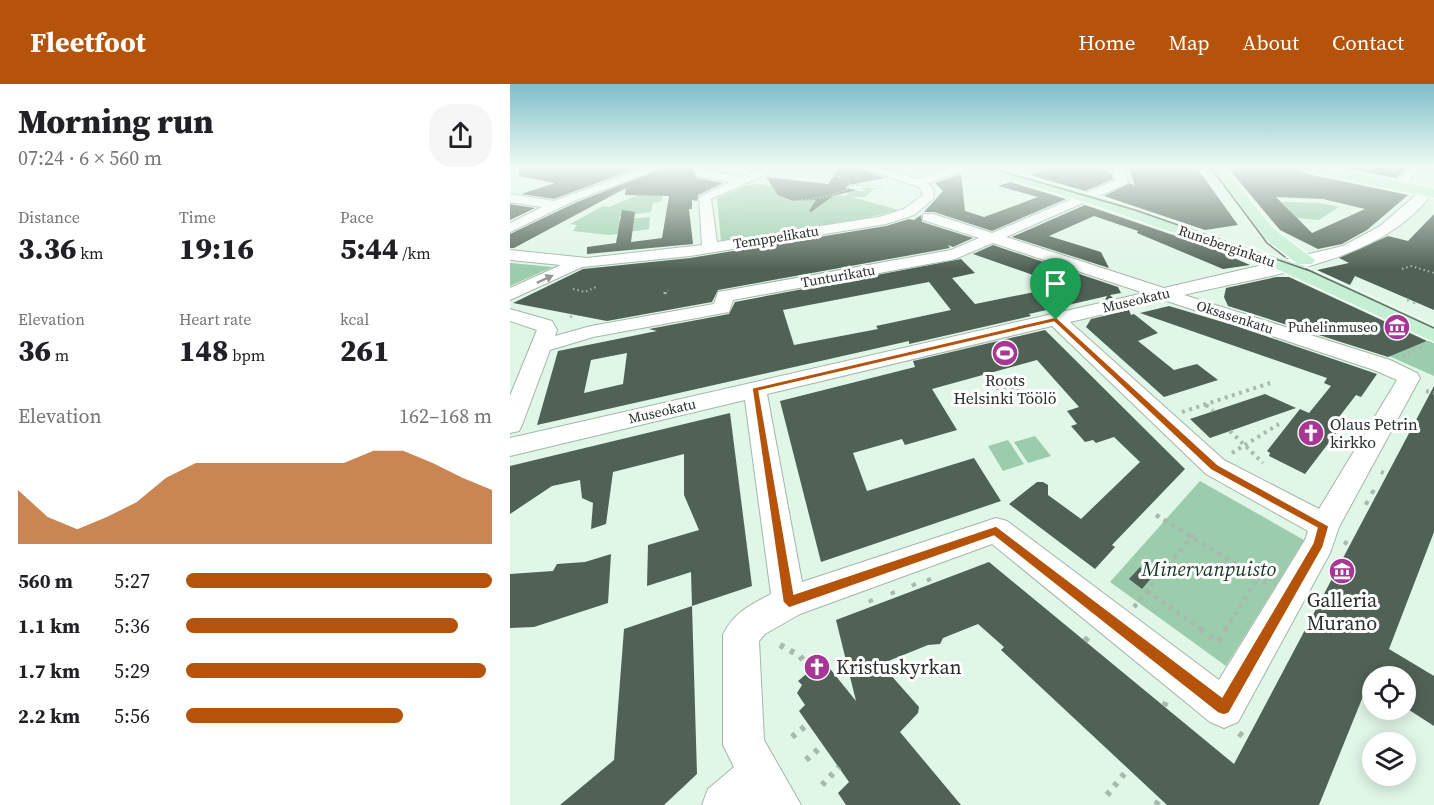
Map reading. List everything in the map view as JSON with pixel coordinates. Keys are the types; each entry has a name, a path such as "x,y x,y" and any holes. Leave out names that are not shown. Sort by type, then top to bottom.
{"main road":[{"name":"Runeberginkatu","path":"1110,202 1295,263 1434,318"},
{"name":"Runeberginkatu","path":"1112,202 1262,246"},
{"path":"1234,202 1247,219 1262,246 1295,263"},
{"path":"1243,202 1295,263"},
{"name":"Runeberginkatu","path":"1295,263 1430,341"}],"street":[{"path":"534,202 556,205"},
{"path":"510,228 565,202"},
{"path":"705,202 710,248"},
{"name":"Temppelikatu","path":"510,255 580,262 710,248 895,217 920,206 924,202"},
{"name":"Tunturikatu","path":"544,334 591,332 723,308 724,296 954,254 1075,202"},
{"name":"Museokatu","path":"510,447 1349,250 1373,239 1418,202"},
{"name":"Oksasenkatu","path":"928,217 1399,367"},
{"name":"Temppelikatu","path":"510,295 580,262"},
{"path":"510,315 544,334 510,425"},
{"path":"1056,320 1215,467 1339,537"},
{"path":"724,805 769,789 744,745 740,642 746,628 789,602 996,530 1224,708 1319,544 1339,537 1409,378 1399,367"},
{"path":"755,390 789,602"}],"path":[{"path":"727,213 757,204 797,202"},
{"path":"1402,269 1411,266 1434,273"},
{"path":"573,289 585,292 596,287"},
{"path":"570,317 574,315"},
{"path":"1399,367 1430,341"},
{"path":"1188,410 1270,383"},
{"path":"996,388 1015,387 1018,391 1010,393 1003,404"},
{"path":"1426,391 1434,393"},
{"path":"1206,405 1213,411"},
{"path":"1234,452 1279,424"},
{"path":"1230,431 1246,445 1253,456 1263,463"},
{"path":"1382,472 1387,474"},
{"path":"1371,491 1377,494"},
{"path":"1365,502 1371,505"},
{"path":"1156,516 1193,535 1288,597"},
{"path":"1133,607 1193,535"},
{"path":"1147,591 1218,642 1258,578"},
{"path":"892,591 895,598"},
{"path":"870,599 873,606"},
{"path":"780,645 800,656 810,670"},
{"path":"792,737 808,724"},
{"path":"1239,733 1247,740"},
{"path":"806,760 823,745"},
{"path":"822,785 839,767"},
{"path":"1107,795 1128,769"}],"green space":[{"path":"622,202 659,202 653,203 651,212 620,216 619,220 650,217 649,229 610,235 573,231 577,225 570,224 603,206 609,207"},
{"path":"717,202 868,202 899,210 867,218 721,242"},
{"path":"1282,202 1321,203 1339,207 1319,220 1297,218"},
{"path":"511,263 553,267 510,286"},
{"path":"1430,340 1434,342 1434,376 1389,356"},
{"path":"1035,436 1051,456 1028,463 1014,442"},
{"path":"1008,440 1024,464 1003,471 988,446"},
{"name":"Minervanpuisto","path":"1200,481 1304,540 1226,666 1110,582"}],"building":[{"path":"577,202 601,202 514,248 510,248 510,234"},
{"path":"668,202 692,202 692,209 689,209 693,244 587,254 587,247 616,243 622,210 635,212 631,242 662,238"},
{"path":"815,202 825,202 811,212 809,211"},
{"path":"933,202 964,202 965,211 984,217 1025,202 1060,202 992,231 934,212 924,212"},
{"path":"1121,202 1221,202 1238,225 1205,230"},
{"path":"1256,202 1281,202 1312,233 1365,209 1334,202 1400,202 1367,230 1342,244 1318,249 1280,230"},
{"path":"510,204 535,208 510,220"},
{"path":"1085,205 1211,248 1250,265 1223,269 1137,233 1138,231 1094,216 1049,236 1101,252 1109,268 1012,237"},
{"path":"1434,214 1434,310 1355,276 1350,285 1317,270 1349,263 1339,258 1388,236 1408,241"},
{"path":"921,215 922,222 973,238 953,247 948,245 950,248 718,290 712,302 607,321 513,303 583,269 690,258 886,226 909,219 914,220"},
{"path":"993,245 1118,287 1121,293 1110,295 1113,298 1105,300 1107,296 909,344 909,341 537,425 558,351 657,331 649,329 729,314 735,302 961,259 975,273 952,278 975,304 1064,286 973,254","holes":["929,282 951,310 876,326 878,329 794,345 783,310","627,353 623,384 584,393 591,360"]},
{"path":"1276,277 1289,277 1427,341 1388,357 1228,306 1224,297 1226,288"},
{"path":"1169,306 1236,326 1377,374 1361,397 1356,395 1336,421 1341,423 1340,428 1305,474 1269,456 1270,453 1267,451 1300,409 1309,413 1331,386 1324,383 1327,378 1140,313"},
{"path":"1129,310 1131,315 1134,314 1158,333 1138,341 1174,370 1197,364 1218,380 1164,397 1086,327 1091,319"},
{"path":"1045,330 1185,469 1112,545 1115,547 1095,569 1009,504 1037,482 1043,482 1048,485 1048,495 1081,519 1140,462 1114,437 1096,443 1093,440 1085,442 1071,426 1077,424 1067,411 1079,407 1037,360 932,389 957,430 905,445 902,439 853,453 867,491 974,458 1001,501 821,562 780,401 915,367 913,361"},
{"path":"1434,386 1434,532 1389,649 1434,676 1434,726 1416,714 1416,666 1362,666 1362,699 1319,805 1167,805 1001,650 1004,647 978,624 943,638 940,644 928,645 881,664 919,707 918,713 900,732 961,805 846,805 838,793 849,782 799,711 805,705 797,693 802,685 798,681 823,660 856,701 836,620 989,562 1234,764"},
{"path":"1265,394 1296,408 1210,438 1190,419"},
{"path":"730,413 752,586 692,606 691,572 647,586 648,545 699,530 684,495 684,454 613,472 606,524 591,529 593,503 582,498 580,480 552,486 510,514 510,466"},
{"path":"611,554 608,603 534,627 510,628 510,574 553,571 557,564 585,562"},
{"path":"1140,567 1153,576 1142,589 1129,579"},
{"path":"692,606 697,774 664,805 560,805 614,760 624,629"}],"tram line":[{"path":"1106,202 1311,271"},
{"path":"1236,202 1267,243 1285,257"},
{"path":"1306,269 1311,271"},
{"path":"1311,271 1434,328"}],"place":[{"name":"Puhelinmuseo","path":"1397,327"},
{"name":"Roots Helsinki Töölö","path":"1005,353"},
{"name":"Olaus Petrin kirkko","path":"1311,433"},
{"name":"Galleria Murano","path":"1342,571"},
{"name":"Kristuskyrkan","path":"817,667"}],"route":[{"path":"1056,320 1215,467 1324,526 1319,544 1224,708 996,530 789,602 755,390 1056,320"}]}
